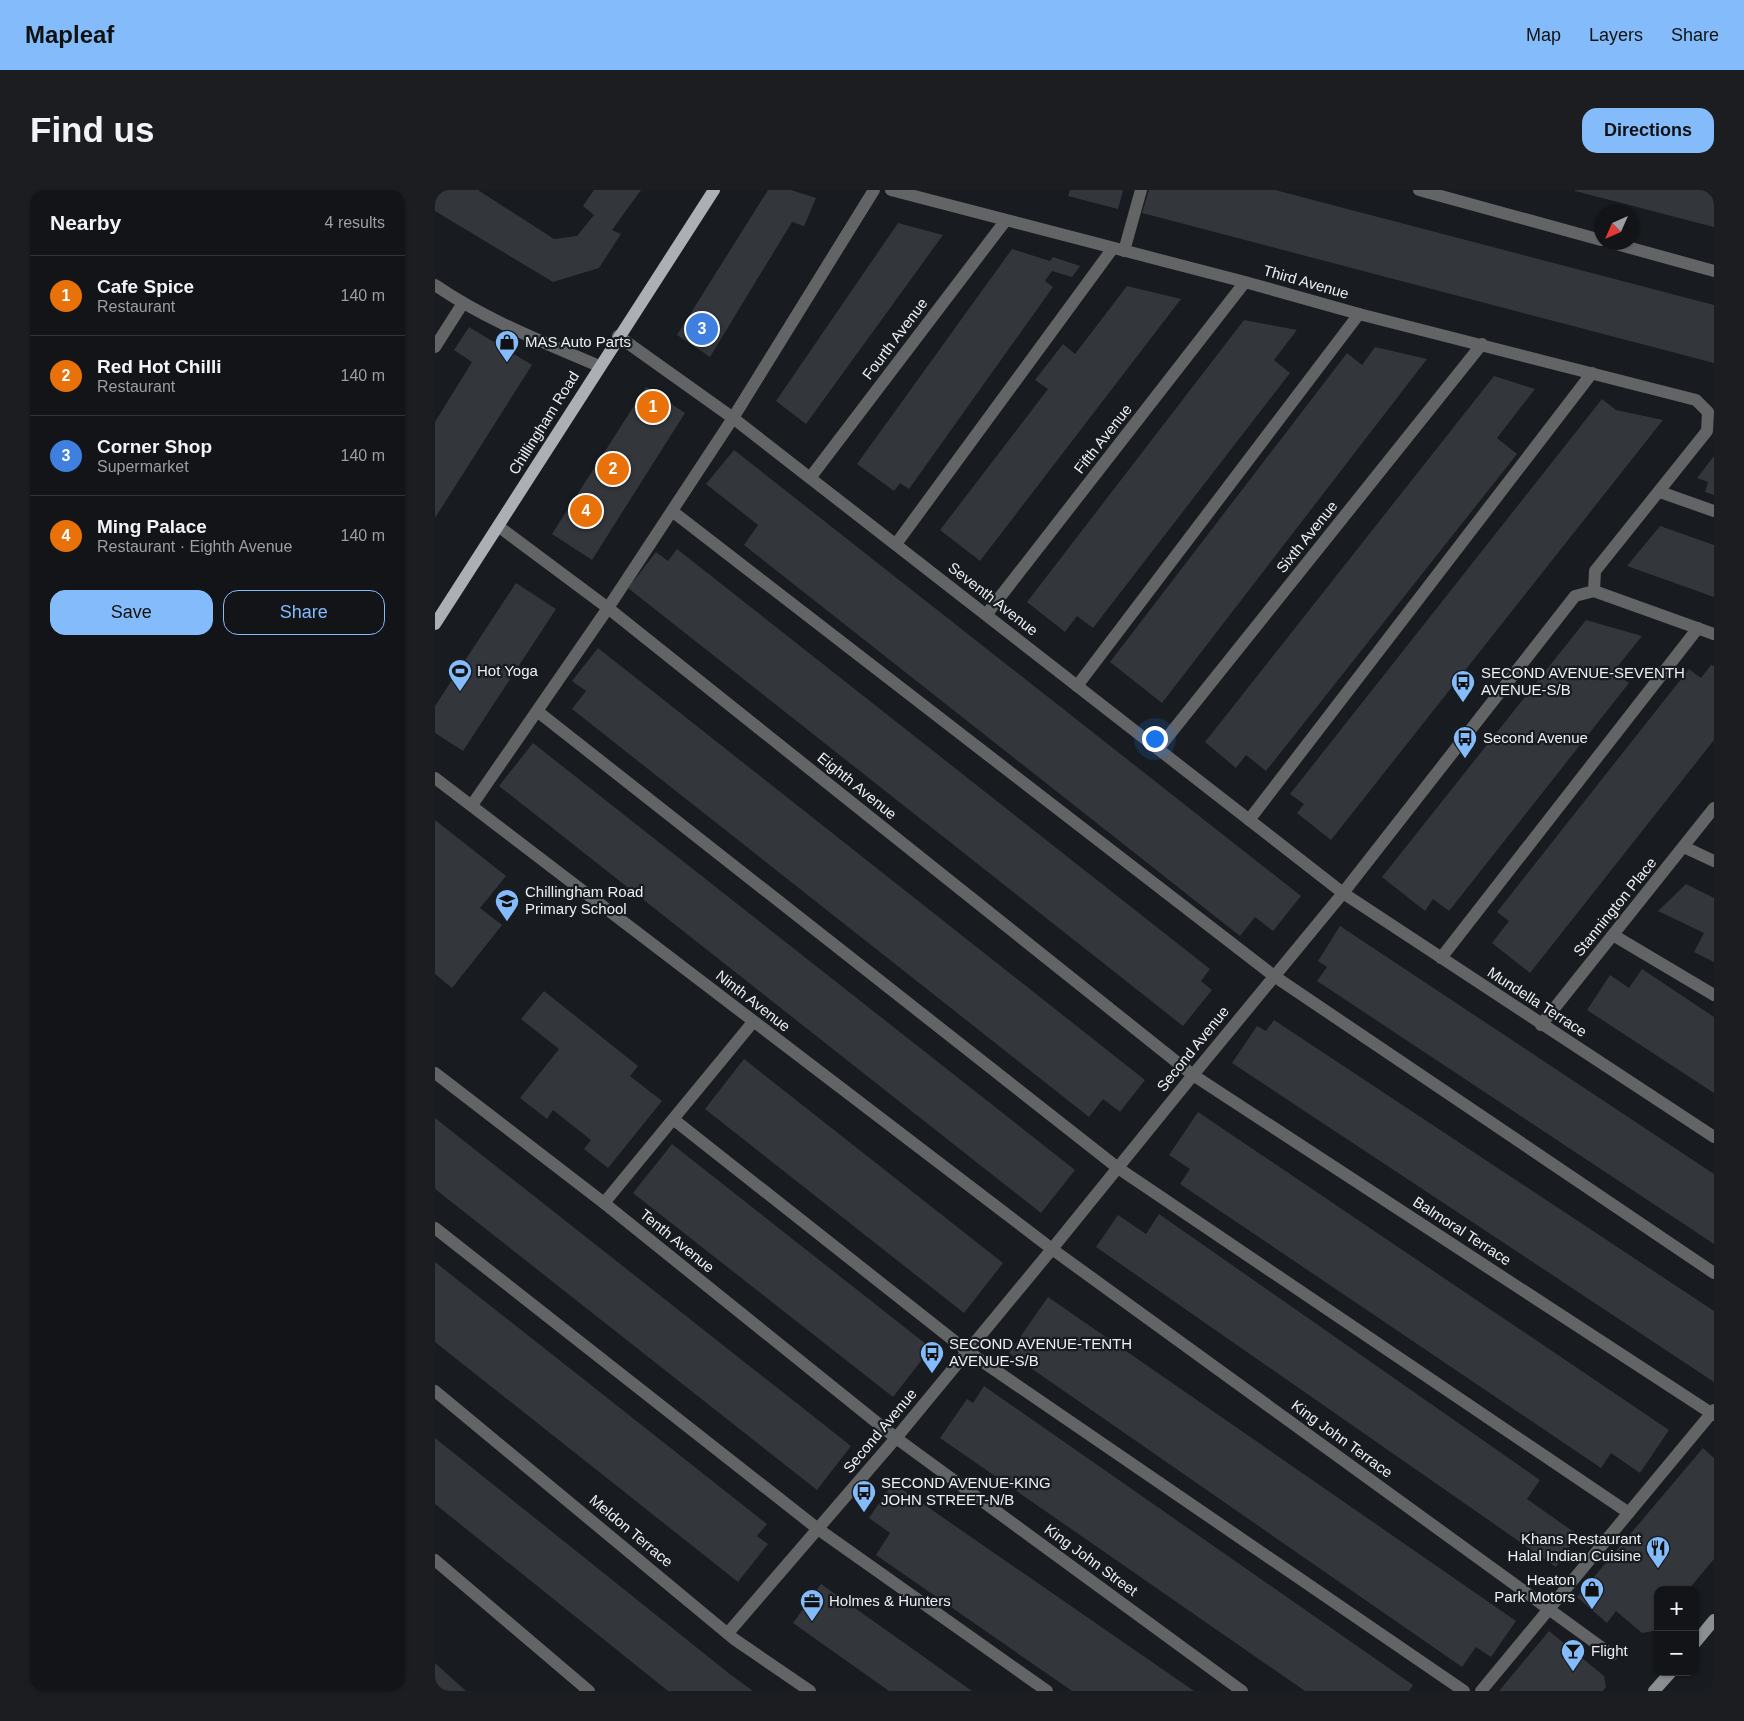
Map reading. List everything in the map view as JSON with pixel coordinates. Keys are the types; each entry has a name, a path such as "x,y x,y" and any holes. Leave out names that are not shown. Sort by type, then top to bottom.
{"main road":[{"name":"Chillingham Road","path":"435,624 713,190"}],"street":[{"path":"472,805 608,608 733,418 874,190"},
{"name":"Third Avenue","path":"891,190 1245,282 1359,314 1696,400 1711,410"},
{"path":"895,544 1119,249 1141,190"},
{"path":"1419,190 1594,238"},
{"name":"Fourth Avenue","path":"810,478 1005,220"},
{"path":"1637,250 1714,272"},
{"name":"Fifth Avenue","path":"986,615 1245,282"},
{"path":"435,285 463,303 510,328 599,366"},
{"path":"435,347 463,303"},
{"path":"1077,686 1359,314"},
{"name":"Seventh Avenue","path":"619,336 733,418 1343,893"},
{"name":"Sixth Avenue","path":"1158,749 1482,344"},
{"path":"1249,820 1592,373"},
{"path":"1711,410 1707,431 1595,571 1594,592 1714,634"},
{"path":"1660,492 1714,511"},
{"path":"672,511 1274,976 1714,1273"},
{"name":"Eighth Avenue","path":"498,526 608,608 1193,1074"},
{"name":"Second Avenue","path":"728,1633 896,1438 1052,1250 1193,1074 1343,893 1575,596 1594,592"},
{"path":"1441,958 1698,628"},
{"path":"537,711 1118,1168 1629,1514"},
{"name":"Ninth Avenue","path":"435,778 1052,1250"},
{"name":"Stannington Place","path":"1541,1025 1714,808"},
{"path":"1684,847 1714,861"},
{"name":"Mundella Terrace","path":"1343,893 1714,1137"},
{"path":"1613,936 1714,995"},
{"path":"604,1204 753,1022"},
{"name":"Tenth Avenue","path":"435,1073 604,1204 896,1438"},
{"name":"Balmoral Terrace","path":"1193,1074 1713,1413"},
{"path":"673,1119 967,1351 1464,1691"},
{"path":"435,1228 818,1529 1047,1691"},
{"name":"King John Terrace","path":"1052,1250 1612,1655"},
{"name":"Meldon Terrace","path":"435,1391 728,1633 810,1691"},
{"path":"1481,1691 1713,1413"},
{"name":"King John Street","path":"896,1438 1243,1691"},
{"path":"435,1560 589,1691"},
{"path":"1699,1638 1714,1620"},
{"path":"1654,1691 1667,1676"}],"building":[{"path":"435,190 478,190 554,239 577,236 594,215 583,206 594,190 641,190 612,230 621,234 599,268 553,282 435,211"},
{"path":"768,190 791,190 816,198 804,226 792,222 710,357 677,335"},
{"path":"1070,190 1123,190 1118,209 1068,196"},
{"path":"1149,190 1275,190 1714,305 1714,363 1142,213"},
{"path":"1714,190 1714,227 1639,208 1639,205 1629,205 1575,191"},
{"path":"898,223 943,235 806,424 776,401"},
{"path":"1012,249 1050,261 1053,257 1080,266 1072,277 1052,271 1045,281 1053,287 909,489 900,483 894,491 857,464"},
{"path":"1127,286 1181,299 980,561 940,530 1048,389 1035,380 1063,344 1075,354"},
{"path":"1244,320 1297,330 1274,360 1290,373 1093,628 1077,616 1065,632 1027,602"},
{"path":"469,327 532,365 435,518 435,422 472,362 454,350"},
{"path":"1375,347 1427,359 1162,703 1110,662 1347,353 1362,365"},
{"path":"1494,376 1535,389 1497,438 1517,454 1266,771 1246,755 1236,768 1205,742"},
{"path":"646,387 685,413 592,560 552,534"},
{"path":"1602,399 1616,410 1663,420 1331,840 1297,813 1304,804 1290,794"},
{"path":"734,450 1301,896 1273,931 1255,917 1240,936 744,545 758,525 706,484"},
{"path":"1714,456 1714,495 1705,492 1708,482 1697,478"},
{"path":"1660,526 1714,545 1714,597 1627,566"},
{"path":"677,549 1210,969 1201,981 1212,990 1183,1026 628,588 656,552 668,561"},
{"path":"516,583 556,609 463,751 435,733 435,706"},
{"path":"1586,620 1642,636 1613,672 1629,683 1449,911 1433,899 1425,911 1382,877"},
{"path":"598,648 1145,1080 1120,1112 1103,1099 1089,1117 572,709 586,691 572,681"},
{"path":"1711,665 1714,666 1714,740 1530,973 1492,943 1509,921 1497,912 1689,669 1701,678"},
{"path":"533,743 1075,1170 1041,1213 499,786"},
{"path":"435,820 506,876 480,908 502,925 452,988 435,974"},
{"path":"1686,884 1714,898 1714,962 1694,952 1704,933 1658,911"},
{"path":"1340,926 1714,1174 1714,1244 1317,981 1327,967 1318,961"},
{"path":"1642,969 1714,1017 1714,1093 1587,1010 1610,975 1629,988"},
{"path":"544,991 638,1066 630,1076 662,1101 608,1168 584,1149 591,1140 553,1110 547,1119 520,1098 559,1049 521,1019"},
{"path":"1274,1020 1714,1311 1714,1382 1232,1063 1257,1026 1266,1031"},
{"path":"744,1059 1003,1263 964,1313 705,1109"},
{"path":"1198,1112 1669,1430 1640,1473 1611,1453 1601,1468 1180,1184 1190,1169 1169,1155"},
{"path":"435,1118 851,1446 817,1490 435,1189"},
{"path":"672,1144 931,1348 893,1397 633,1193"},
{"path":"1159,1214 1540,1480 1527,1499 1578,1535 1556,1567 1096,1247 1118,1215 1146,1234"},
{"path":"435,1262 767,1524 757,1536 768,1544 738,1582 435,1342"},
{"path":"1048,1297 1516,1621 1491,1657 1476,1647 1462,1667 1009,1353"},
{"path":"984,1386 1413,1685 1409,1691 1305,1691 940,1438 967,1399 973,1403"},
{"path":"435,1438 753,1691 668,1691 435,1504"},
{"path":"1703,1448 1714,1458 1714,1559 1691,1586 1654,1586 1653,1631 1642,1633 1616,1611 1607,1623 1577,1597"},
{"path":"893,1483 1194,1691 1072,1691 876,1555 890,1533 869,1518"},
{"path":"821,1584 972,1691 889,1691 793,1623"},
{"path":"1549,1631 1604,1676 1606,1687 1603,1691 1499,1691"},
{"path":"435,1663 466,1691 435,1691"}],"place":[{"name":"Corner Shop","path":"702,329"},
{"name":"MAS Auto Parts","path":"507,363"},
{"name":"Cafe Spice","path":"653,407"},
{"name":"Red Hot Chilli","path":"613,469"},
{"name":"Ming Palace","path":"586,511"},
{"name":"Hot Yoga","path":"460,692"},
{"name":"SECOND AVENUE-SEVENTH AVENUE-S/B","path":"1463,703"},
{"name":"Second Avenue","path":"1465,759"},
{"name":"Chillingham Road Primary School","path":"507,922"},
{"name":"SECOND AVENUE-TENTH AVENUE-S/B","path":"932,1374"},
{"name":"SECOND AVENUE-KING JOHN STREET-N/B","path":"864,1513"},
{"name":"Khans Restaurant Halal Indian Cuisine","path":"1658,1569"},
{"name":"Heaton Park Motors","path":"1592,1610"},
{"name":"Holmes & Hunters","path":"812,1622"},
{"name":"Flight","path":"1573,1672"}]}
